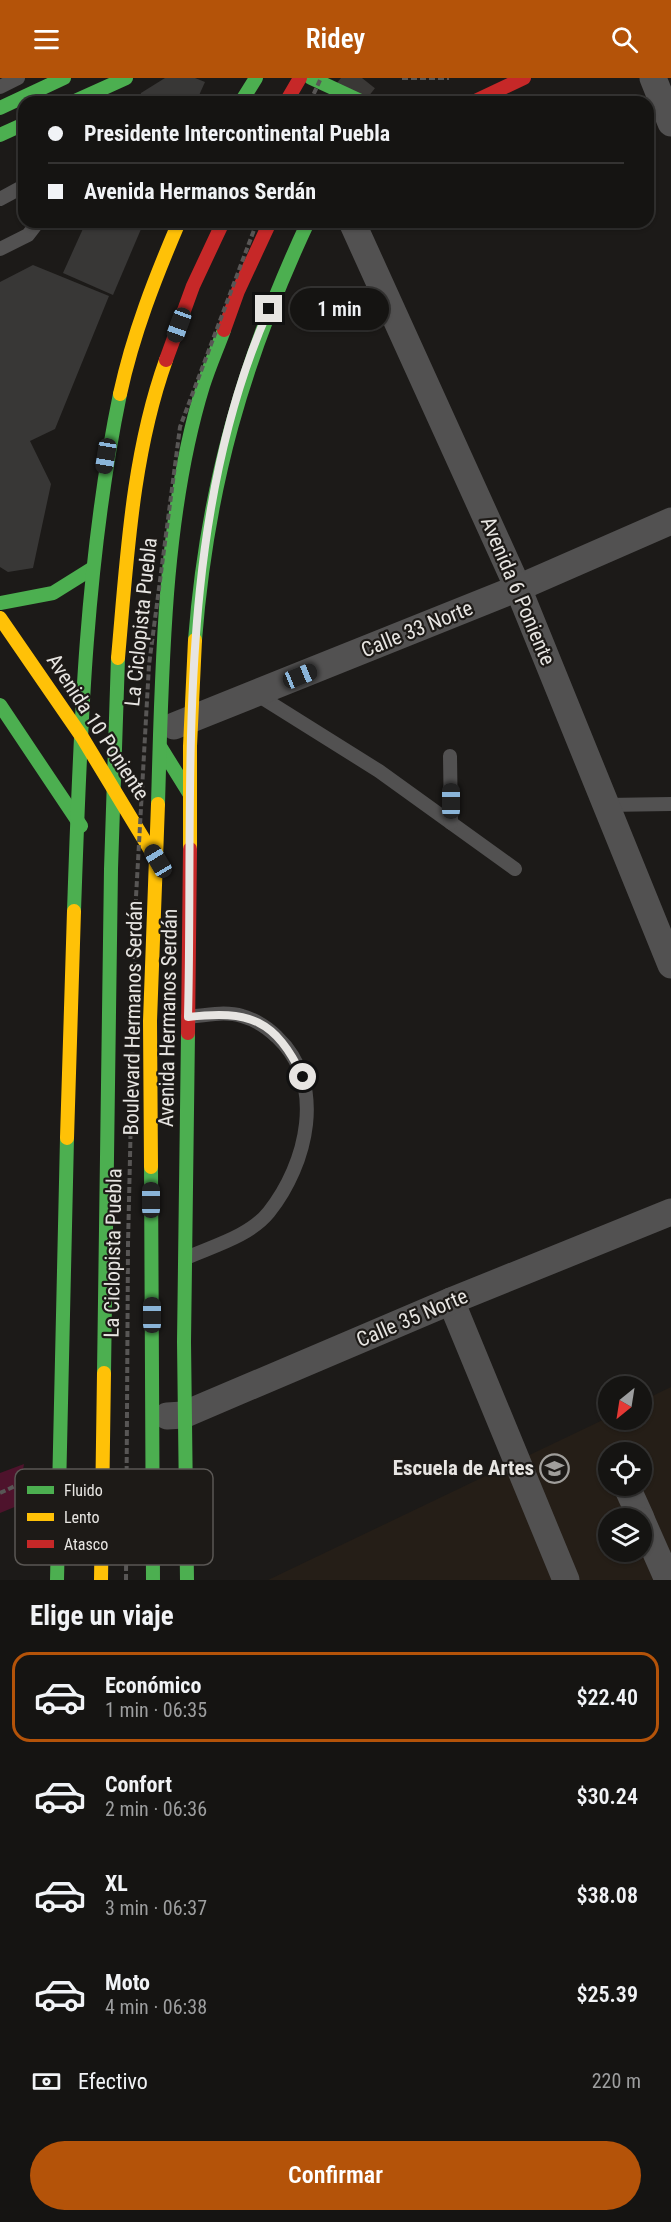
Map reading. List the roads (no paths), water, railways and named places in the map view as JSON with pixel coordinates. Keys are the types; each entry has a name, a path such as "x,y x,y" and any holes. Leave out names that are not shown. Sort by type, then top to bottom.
{"main road":[{"path":"26,96 64,78"},
{"path":"86,96 126,78"},
{"path":"245,96 256,78"},
{"path":"487,96 516,84 524,78"},
{"path":"298,96 315,87 344,96"},
{"path":"0,108 18,100"},
{"path":"0,135 18,127"},
{"path":"59,1469 66,1095 77,821 100,492 112,419 133,338 177,228"},
{"name":"Boulevard Hermanos Serdán","path":"103,1469 112,785 117,665 130,529 142,452 162,372 193,286 220,228"},
{"name":"Boulevard Hermanos Serdán","path":"152,1469 152,1418 169,1263 150,1021 158,861 162,680 174,534 186,458 203,387 238,291 267,228"},
{"name":"Avenida Hermanos Serdán","path":"184,1469 183,1415 169,1263 188,1017 191,910 189,793 192,720 208,527 228,429 260,329 305,228"},
{"path":"0,603 26,600 53,593 93,568"},
{"name":"Avenida 10 Poniente","path":"0,618 82,737 158,861"},
{"path":"0,705 111,869"},
{"path":"161,739 189,793"},
{"path":"57,1565 57,1580"},
{"name":"Boulevard Hermanos Serdán","path":"101,1565 101,1580"},
{"name":"Boulevard Hermanos Serdán","path":"154,1565 154,1580"},
{"path":"154,1580 165,1565"},
{"name":"Avenida Hermanos Serdán","path":"187,1565 187,1580"}],"street":[{"path":"653,78 671,123"},
{"name":"Avenida 6 Poniente","path":"355,228 518,588 671,965"},
{"name":"Calle 33 Norte","path":"161,739 192,720 518,588 671,521"},
{"name":"Calle 35 Norte","path":"152,1418 183,1415 451,1301 671,1212"},
{"path":"451,1301 566,1580"},
{"path":"652,1544 668,1580"}],"lane":[{"path":"0,87 18,78"},
{"path":"0,199 18,189"},
{"path":"0,249 28,235 33,228"},
{"path":"256,694 379,771 514,869"},
{"path":"450,756 451,823"},
{"path":"606,805 671,804"},
{"path":"169,1263 244,1233 268,1214 291,1179 302,1150 307,1118 303,1077 289,1048 264,1025 241,1015 188,1017"}],"tunnel":[{"path":"348,96 362,78"}],"place":[{"name":"Escuela de Artes","path":"555,1468"}]}
